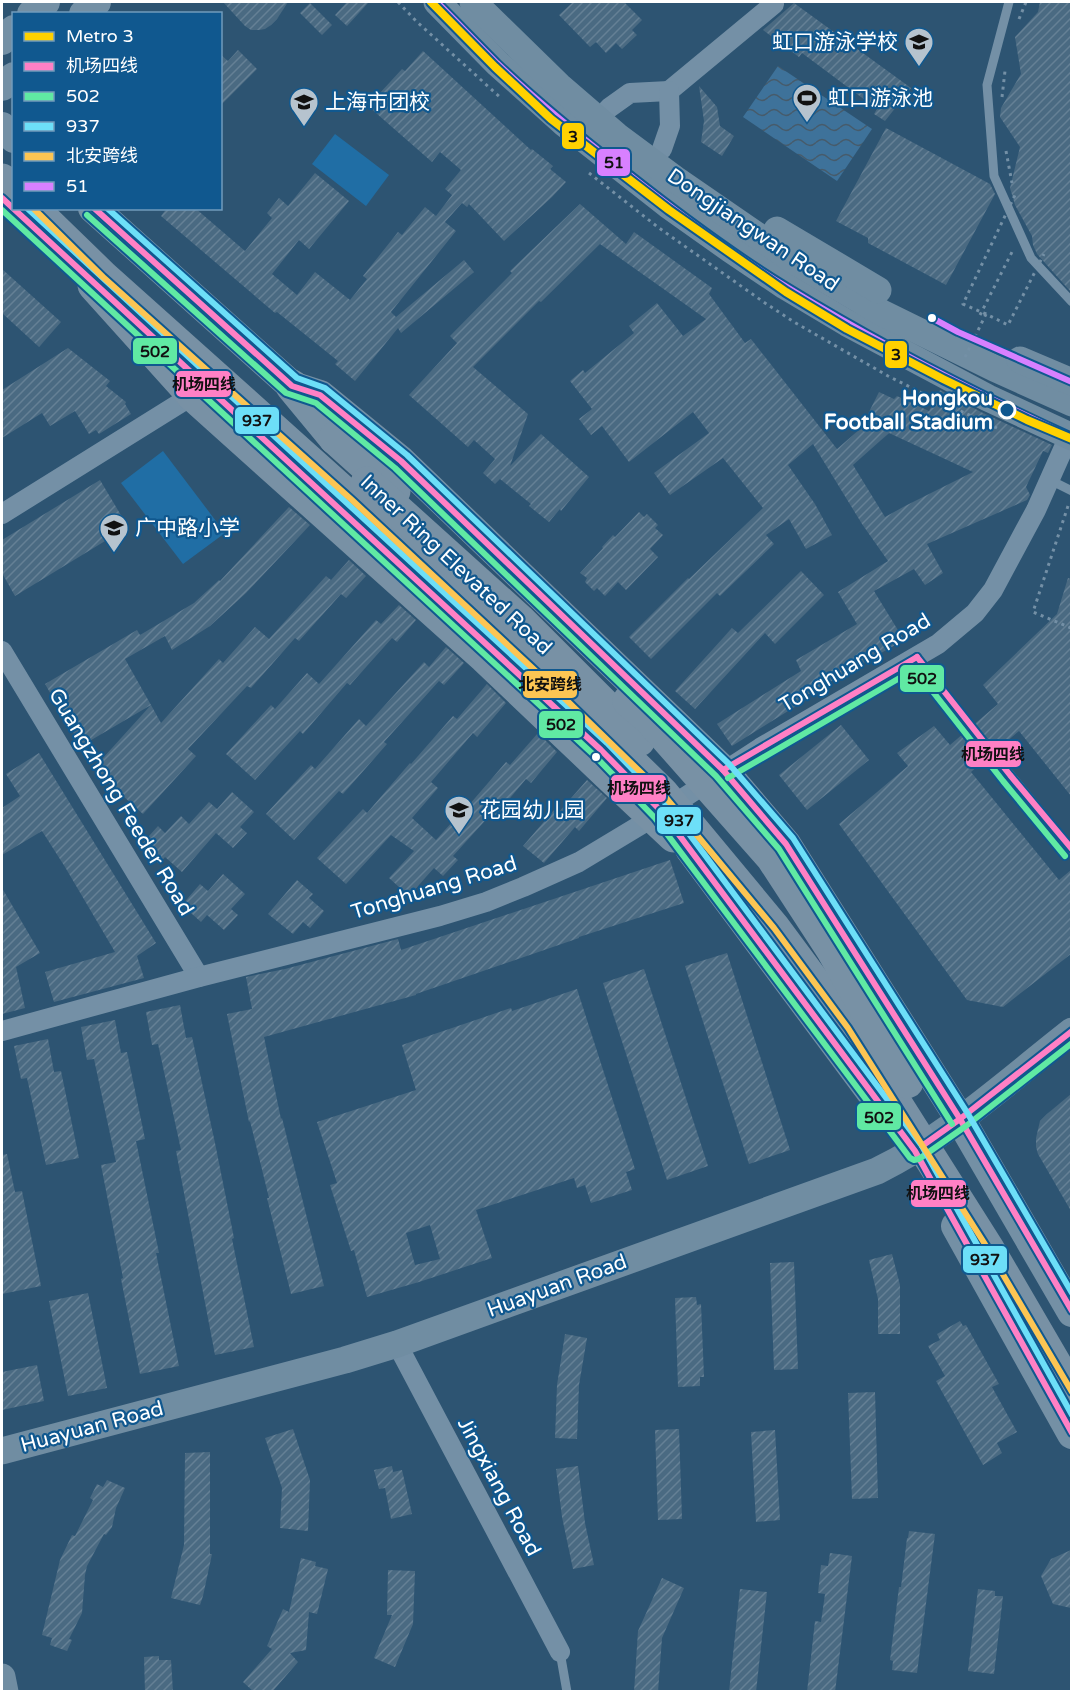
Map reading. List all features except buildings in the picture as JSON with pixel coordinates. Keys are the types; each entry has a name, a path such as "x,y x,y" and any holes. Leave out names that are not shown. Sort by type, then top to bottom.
{"highway":[{"name":"Inner Ring Elevated Road","path":"34,210 104,277 352,500 662,793 774,928 848,1028 988,1249 1071,1393"},
{"name":"Inner Ring Elevated Road","path":"58,210 519,620 676,776 778,901 913,1094 1010,1244 1071,1352"},
{"path":"85,274 193,395 485,657 774,928"},
{"path":"292,386 335,438 650,719 771,857 832,949 913,1094"}],"main road":[{"path":"437,2 498,64 565,124 668,205 730,249 785,286 847,323 988,398 1071,436"},
{"name":"Dongjiangwan Road","path":"473,2 559,86 617,136 794,261 882,313 1071,403"},
{"name":"Dongjiangwan Road","path":"494,2 551,57 639,133 754,216 894,299 958,332 1071,382"},
{"path":"15,210 592,742 662,812 915,1151 1071,1434"},
{"path":"95,210 292,386 320,395 401,461 723,770 786,844 960,1119 1071,1312"},
{"name":"Huayuan Road","path":"2,1451 334,1363 397,1344 877,1171 915,1151 960,1119 1071,1031"},
{"path":"2,1677 5,1692"}],"street":[{"path":"609,108 630,93 669,91 774,4 771,2"},
{"path":"662,149 670,126 669,91"},
{"path":"2,514 193,395"},
{"name":"Tonghuang Road","path":"2,1031 486,902 579,862 662,812 723,770 938,644 975,613 993,590 1008,563 1071,436"},
{"name":"Guangzhong Feeder Road","path":"2,651 199,977"},
{"name":"Jingxiang Road","path":"397,1344 560,1652"}],"lane":[{"path":"1009,2 987,85 994,176 1031,258 1071,302"},
{"path":"1047,487 1071,491"},
{"path":"917,657 966,721"},
{"path":"995,756 1071,850"},
{"path":"560,1652 567,1692"}],"path":[{"path":"1017,24 1026,2"},
{"path":"1002,97 1005,66"},
{"path":"1006,151 1012,184"},
{"path":"1019,206 1015,195 963,303 1008,325 1044,254 1039,245"},
{"path":"980,315 1013,249"},
{"path":"970,358 986,314"},
{"path":"951,379 1071,436"},
{"path":"1068,506 1033,612 1071,628"}],"shaded area":[{"path":"335,134 389,175 366,206 312,164"},
{"path":"163,451 225,533 183,564 121,483"}],"water":[{"name":"虹口游泳池","path":"778,66 872,129 837,181 743,117"}],"metro line":[{"name":"3","path":"431,2 495,67 551,119 669,210 786,292 847,329 943,379 1072,439"}],"transit line":[{"name":"51","path":"437,2 528,92 704,232 821,308 891,347 963,385 1072,437"},
{"name":"机场四线","path":"2,198 12,207"},
{"name":"502","path":"2,210 595,756 655,818 910,1158 919,1159 966,1126 1072,1043"},
{"name":"机场四线","path":"15,210 601,750 662,812 915,1151 1072,1433"},
{"name":"937","path":"29,210 607,743 669,807 922,1146 1072,1415"},
{"name":"北安跨线","path":"35,210 103,277 352,500 556,690 662,793 774,928 848,1028 988,1249 1072,1392"},
{"name":"机场四线","path":"96,210 292,386 320,395 401,461 723,770 786,844 960,1119 1072,1311"},
{"name":"937","path":"109,210 297,378 325,388 407,455 729,764 793,838 968,1114 1072,1293"},
{"name":"502","path":"87,215 286,393 316,403 395,468 716,776 779,849 952,1124"},
{"name":"51","path":"932,318 958,332 1072,382"},
{"name":"机场四线","path":"917,657 1072,849"},
{"name":"机场四线","path":"723,770 917,657"},
{"name":"502","path":"728,778 915,669 1065,856"},
{"name":"机场四线","path":"922,1146 1072,1031"}],"place":[{"name":"虹口游泳学校","path":"919,68"},
{"name":"虹口游泳池","path":"807,124"},
{"name":"上海市团校","path":"304,128"},
{"name":"Hongkou Football Stadium","path":"1007,410"},
{"name":"广中路小学","path":"114,554"},
{"name":"花园幼儿园","path":"459,836"}]}
